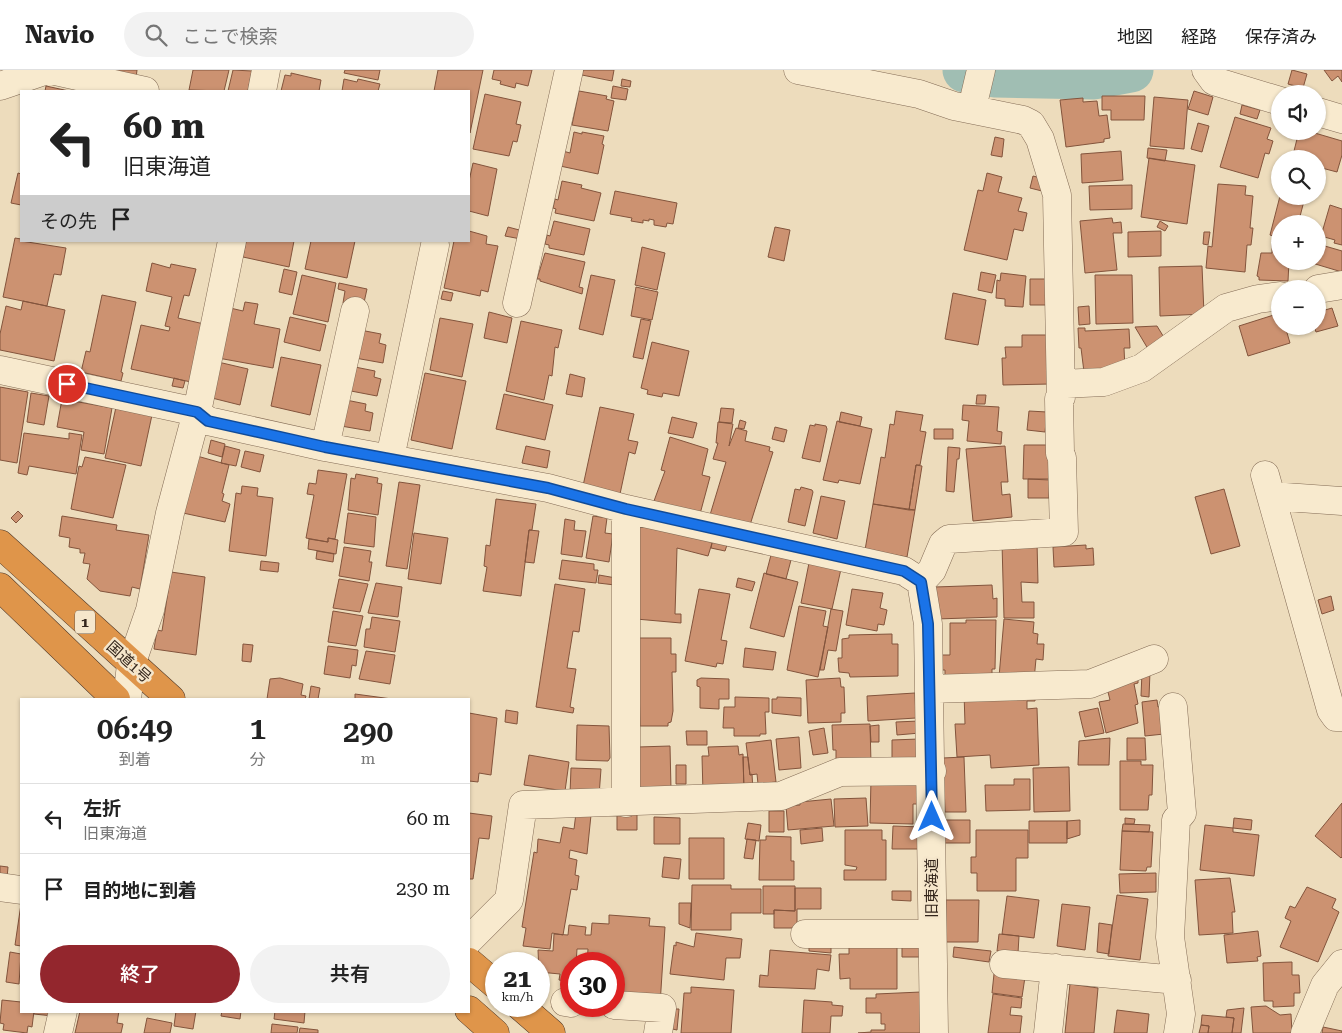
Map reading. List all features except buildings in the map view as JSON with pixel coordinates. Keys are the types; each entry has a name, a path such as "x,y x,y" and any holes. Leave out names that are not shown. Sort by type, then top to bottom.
{"highway":[{"name":"国道1号","path":"0,544 131,665 170,698"},
{"name":"1","path":"0,587 115,698"},
{"path":"470,963 485,976"},
{"path":"470,1011 494,1033"},
{"path":"533,1017 551,1033"}],"street":[{"path":"0,86 47,70"},
{"path":"51,70 141,90"},
{"path":"262,90 266,70"},
{"path":"517,303 569,70"},
{"path":"0,370 197,412 208,421 325,447 548,488 626,509 904,571 921,582 932,570 943,544 948,539 1064,532 1059,435 1061,384 1057,195 1040,138 1031,124 1024,120 973,103 954,106 920,94 798,70"},
{"path":"973,103 981,70"},
{"path":"1206,70 1214,81 1271,98"},
{"path":"1326,114 1342,119"},
{"path":"127,698 131,665 150,610 170,513 197,412 232,242"},
{"path":"390,458 435,245"},
{"path":"1326,288 1342,285"},
{"path":"1061,384 1104,382 1142,368 1226,308 1271,297"},
{"path":"325,447 354,311"},
{"path":"1342,501 1268,485 1331,710 1336,717 1342,718"},
{"path":"626,509 626,803"},
{"name":"旧東海道","path":"921,582 928,624 930,690 934,1033"},
{"path":"930,690 1090,684 1154,659"},
{"path":"1173,707 1182,813 1176,820 1170,936 1181,1014 1178,1033"},
{"path":"470,939 509,900 524,805 626,803 781,796 840,772 932,771"},
{"path":"0,887 20,890"},
{"path":"805,934 932,934"},
{"path":"1004,964 1177,980"},
{"path":"1305,1033 1325,985 1342,964"},
{"path":"1048,1033 1055,968"},
{"path":"625,1006 662,1008 658,1033"},
{"path":"58,1033 63,1013"}],"waterway":[{"path":"965,70 996,75 1094,77 1131,70"}],"route":[{"path":"67,384 197,412 208,421 325,447 548,488 626,509 904,571 916,577 921,582 928,624 932,817"}]}
